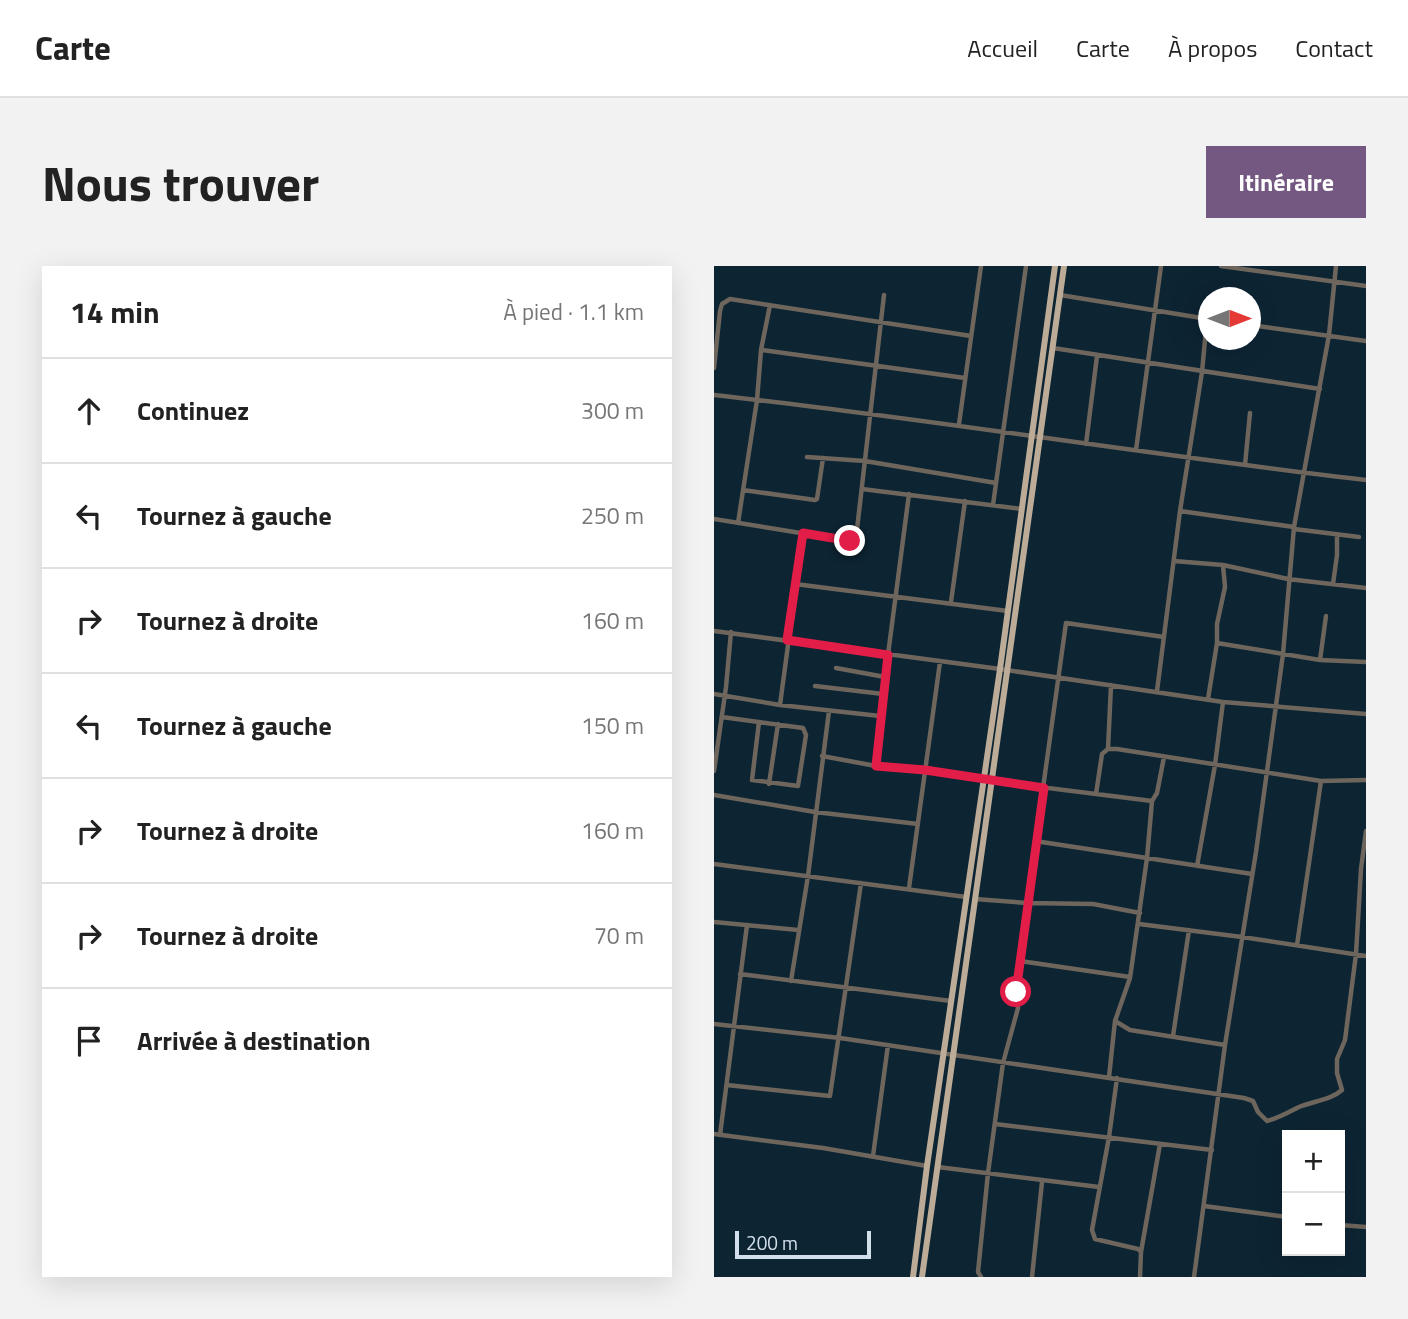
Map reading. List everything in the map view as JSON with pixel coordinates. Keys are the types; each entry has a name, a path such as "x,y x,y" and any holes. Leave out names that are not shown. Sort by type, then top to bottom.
{"main road":[{"path":"922,1277 1037,437 1055,266"},
{"path":"1004,669 1008,611 1023,509 1053,348 1064,266"},
{"path":"913,1277 951,1001 988,780"}],"street":[{"path":"959,424 981,266"},
{"path":"993,505 1026,266"},
{"path":"1136,450 1161,266"},
{"path":"1221,266 1269,269 1366,286"},
{"path":"1194,1277 1225,1045 1283,654 1294,528 1329,335 1336,266"},
{"path":"714,519 854,540 884,295"},
{"path":"1060,295 1198,317"},
{"path":"714,368 719,311 722,304 730,299 971,336"},
{"path":"738,523 757,400 761,350 771,305"},
{"path":"1261,326 1366,341"},
{"path":"1053,348 1320,389"},
{"path":"761,350 965,378"},
{"path":"1157,691 1204,350"},
{"path":"1086,444 1097,356"},
{"path":"714,395 871,416 959,424 1086,444 1366,480"},
{"path":"1245,464 1250,413"},
{"path":"807,457 865,461 996,483"},
{"path":"743,490 815,500 823,458"},
{"path":"862,489 1023,509"},
{"path":"876,766 909,494"},
{"path":"951,602 965,501"},
{"path":"1180,511 1359,537"},
{"path":"780,705 803,533"},
{"path":"1333,584 1337,534"},
{"path":"1174,561 1223,565 1288,579 1366,588"},
{"path":"1208,699 1217,643 1217,624 1225,587 1223,565"},
{"path":"795,584 1008,611"},
{"path":"1320,660 1326,616"},
{"path":"981,1277 978,1272 988,1173 1003,1063 1017,1008 1016,992 1027,903 1066,623 1164,637"},
{"path":"714,631 1004,669 1223,702 1366,714"},
{"path":"714,771 731,632"},
{"path":"1217,643 1320,660 1366,662"},
{"path":"909,888 940,662"},
{"path":"836,668 885,677"},
{"path":"1108,749 1111,685"},
{"path":"815,686 883,694"},
{"path":"714,694 780,705 880,716"},
{"path":"1197,866 1223,702"},
{"path":"791,981 808,876 829,710"},
{"path":"722,717 778,724 803,728 806,731 798,786 754,782 751,778 759,722"},
{"path":"769,784 778,724"},
{"path":"1096,794 1102,754 1108,749 1117,748 1321,781 1366,780"},
{"path":"822,756 876,766 925,770 1152,801"},
{"path":"1109,1077 1115,1021 1130,978 1139,924 1152,801 1157,793 1164,757"},
{"path":"1297,945 1321,781"},
{"path":"714,795 815,812 918,824"},
{"path":"714,1024 840,1038 1220,1095 1253,1101 1262,1118 1268,1121 1341,1092 1337,1059 1345,1040 1356,954 1366,831"},
{"path":"1035,841 1252,874"},
{"path":"714,864 967,897"},
{"path":"727,1085 830,1096 861,883"},
{"path":"975,899 1093,904 1140,914"},
{"path":"714,922 798,930"},
{"path":"1139,924 1366,956"},
{"path":"747,925 727,1085 717,1135 927,1166"},
{"path":"1173,1036 1189,930"},
{"path":"1020,961 1130,978"},
{"path":"740,974 951,1001"},
{"path":"1115,1021 1130,1030 1225,1045"},
{"path":"873,1156 888,1045"},
{"path":"1117,1078 1093,1236 1142,1252"},
{"path":"995,1124 1212,1150"},
{"path":"1140,1277 1160,1143"},
{"path":"938,1167 1099,1187"},
{"path":"1032,1277 1042,1182"},
{"path":"1204,1206 1282,1216"},
{"path":"1345,1225 1366,1227"}],"route":[{"path":"850,541 803,533 787,640 888,655 876,766 925,770 1044,788 1016,992"}]}
